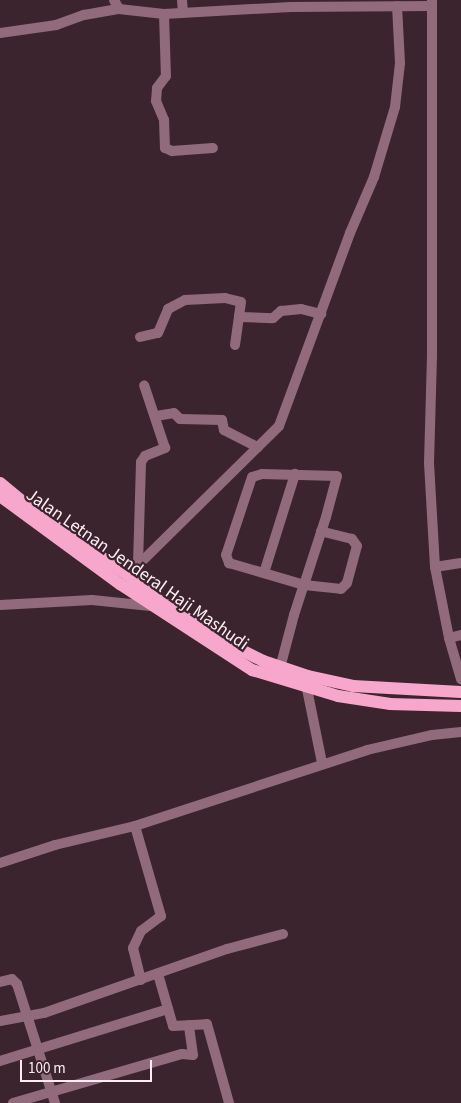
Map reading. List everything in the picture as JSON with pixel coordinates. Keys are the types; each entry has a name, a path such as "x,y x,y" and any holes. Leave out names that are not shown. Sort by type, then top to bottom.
{"main road":[{"name":"Jalan Letnan Jenderal Haji Mashudi","path":"0,483 54,526 128,575 152,596 214,636 280,668 353,686 423,692 461,692"},
{"name":"Jalan Letnan Jenderal Haji Mashudi","path":"0,496 153,606 232,660 252,670 307,689 390,704 461,706"},
{"path":"423,692 424,706"}],"street":[{"path":"182,0 183,13"},
{"path":"0,33 56,25 116,5 164,14 278,4 404,6 432,3 432,356 429,463 435,567 449,638 461,679"},
{"path":"128,575 232,469 279,426 374,177 395,107 404,6"},
{"path":"164,14 166,76 157,88 156,101 164,120 165,148 172,151 213,148"},
{"path":"140,337 158,333 168,309 185,300 226,298 241,302 235,345"},
{"path":"239,317 273,318 281,312 301,309 321,314"},
{"path":"138,564 141,462 145,456 165,448 156,416 144,385"},
{"path":"156,416 174,413 180,419 222,420 224,430 258,447"},
{"path":"280,668 304,584 337,476 262,474 252,477 226,555 229,564 304,584 336,590 347,583 356,543 321,531"},
{"path":"264,573 295,474"},
{"path":"435,567 461,563"},
{"path":"0,606 92,600 153,606"},
{"path":"449,638 461,635"},
{"path":"307,689 322,764"},
{"path":"0,863 55,845 135,826 322,764 432,735 461,732"},
{"path":"135,826 161,916 141,932 133,948 141,980"},
{"path":"0,1021 44,1012 227,949 283,934"},
{"path":"158,974 175,1027 189,1024 207,1024 229,1103"},
{"path":"0,982 15,980 28,1015 55,1103"},
{"path":"0,1061 168,1009"},
{"path":"14,1103 182,1054 193,1055 189,1024"}]}
